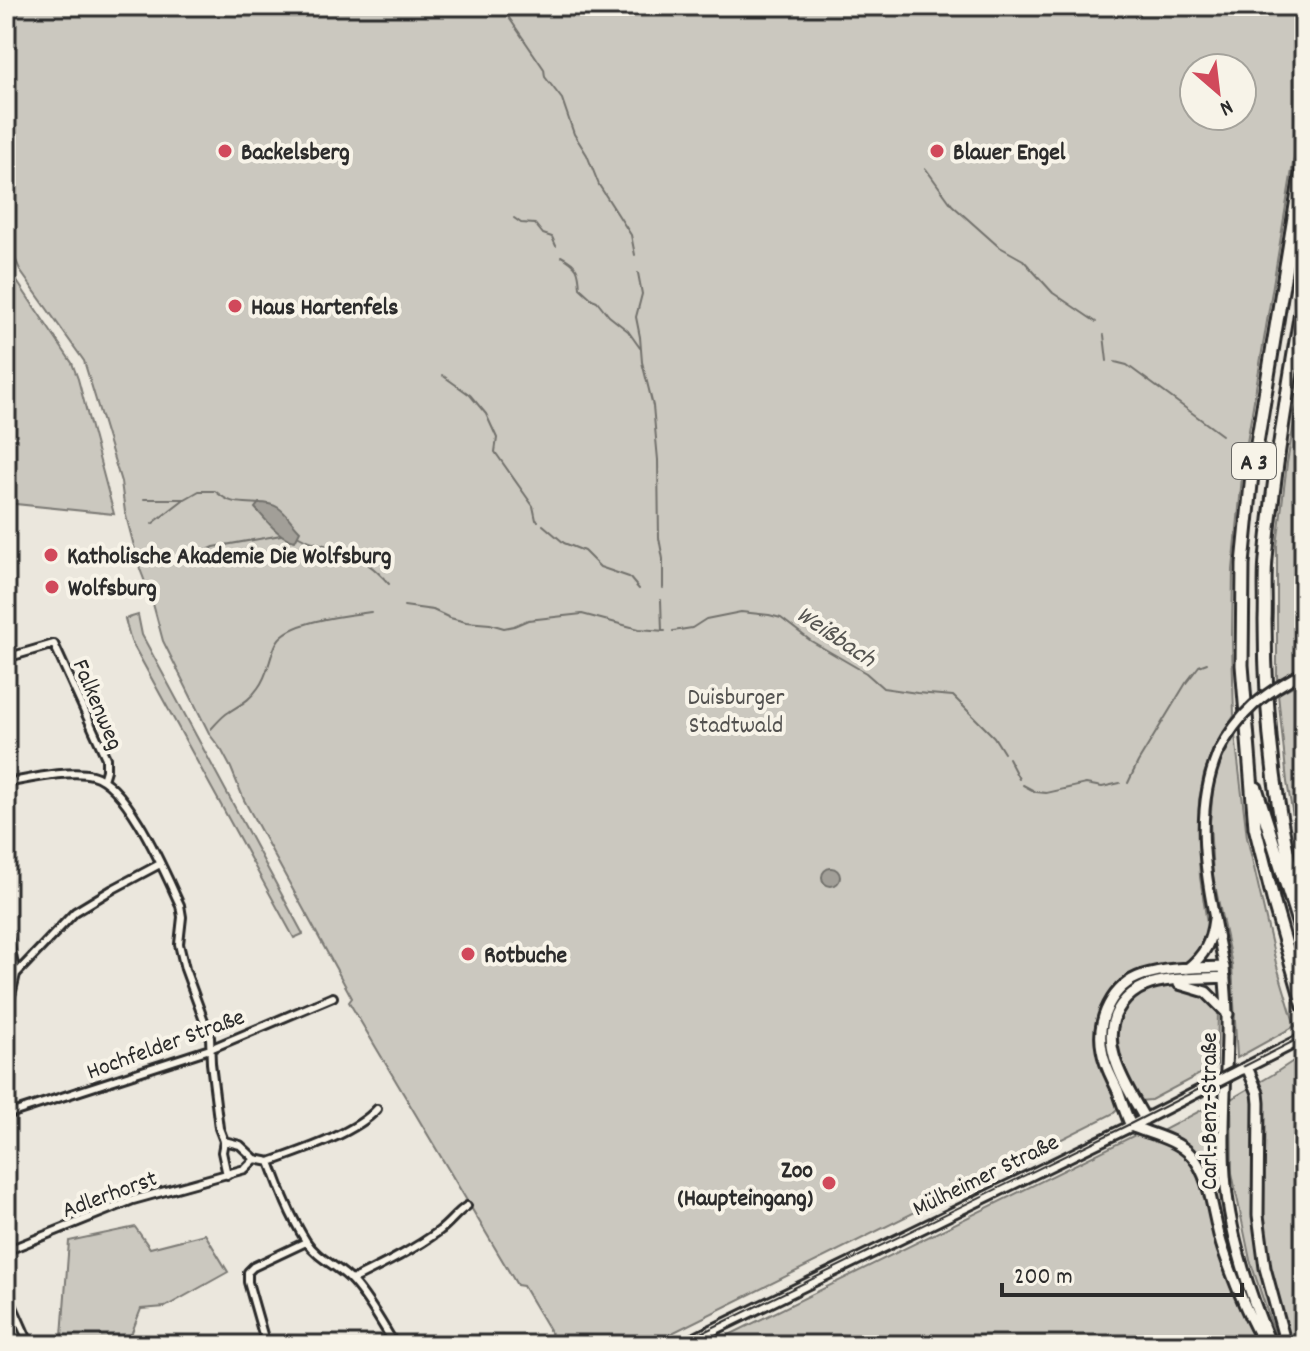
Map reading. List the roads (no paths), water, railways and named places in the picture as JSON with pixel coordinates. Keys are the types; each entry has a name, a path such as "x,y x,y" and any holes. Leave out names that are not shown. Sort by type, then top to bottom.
{"highway":[{"name":"A 3","path":"1304,156 1252,474 1243,564 1242,665 1250,769 1304,941"},
{"name":"A 3","path":"1304,294 1279,453 1266,562 1265,660 1282,832 1304,915"},
{"path":"1250,769 1255,827 1304,1007"}],"main road":[{"path":"1187,969 1205,952 1214,919"},
{"path":"1131,1126 1103,1055 1101,1029 1106,1011 1116,994 1133,980 1150,974 1187,969 1225,972"},
{"path":"1145,1119 1115,1059 1111,1030 1119,1009 1131,994 1146,986 1225,972"},
{"name":"Carl-Benz-Straße","path":"1225,972 1228,1014 1223,1122 1225,1175 1243,1271 1268,1345"},
{"name":"Carl-Benz-Straße","path":"1168,981 1206,992 1228,1014"},
{"name":"Mülheimer Straße","path":"682,1345 1302,1039"},
{"path":"1244,1068 1258,1093 1258,1215 1265,1268 1286,1345"},
{"name":"Carl-Benz-Straße","path":"1131,1126 1171,1142 1192,1156 1199,1167 1222,1247 1254,1327 1268,1345"}],"street":[{"name":"Falkenweg","path":"6,658 54,644 106,758 103,780"},
{"name":"Carl-Benz-Straße","path":"1225,972 1207,878 1204,815 1207,788 1218,753 1233,727 1266,694 1304,672"},
{"path":"6,783 76,773 93,775 103,780 129,807 180,905 179,944 210,1037 227,1175"},
{"path":"16,974 75,912 160,864"},
{"path":"6,928 16,974 6,1017"},
{"name":"Hochfelder Straße","path":"6,1115 210,1049 333,997"},
{"path":"224,1141 240,1145 255,1159 270,1162 333,1137 369,1118 377,1109"},
{"name":"Adlerhorst","path":"6,1251 133,1200 245,1169 255,1159"},
{"path":"270,1162 286,1204 306,1242 318,1257 352,1280 395,1345"},
{"path":"352,1280 436,1233 467,1206"},
{"path":"266,1345 248,1272 306,1242"},
{"path":"6,1291 30,1345"}],"waterway":[{"path":"501,6 562,99 574,134 587,155 599,185 631,235 635,255"},
{"path":"926,169 952,205 998,246 1023,260 1053,293 1096,322"},
{"path":"514,218 521,223 535,224 543,234 552,237 556,246"},
{"path":"561,256 576,269 580,288 628,331 640,348"},
{"path":"638,273 642,294 636,317 642,362 653,406 663,588"},
{"path":"1104,335 1107,361"},
{"path":"1115,362 1127,365 1222,435"},
{"path":"442,375 470,395 486,414 497,438 495,452 533,506 538,521"},
{"path":"144,499 185,499 199,491 215,491 232,501 260,504"},
{"path":"152,524 183,500"},
{"path":"543,525 564,543 584,551 600,567 629,577 639,589"},
{"path":"157,564 186,555 198,555 214,547 281,535"},
{"path":"299,536 356,556 389,584"},
{"path":"661,600 662,631"},
{"path":"404,606 504,628 528,620 582,614 639,629 665,631"},
{"path":"211,729 245,702 262,683 277,642 283,635 320,620 371,612"},
{"name":"Weißbach","path":"673,631 692,628 706,619 741,612 781,618 811,641 866,673 883,688 953,696 994,737 1004,753"},
{"name":"Weißbach","path":"1128,783 1186,683 1199,666 1207,663"},
{"name":"Weißbach","path":"1008,758 1019,779"},
{"name":"Weißbach","path":"1023,785 1046,793 1086,784 1102,787 1120,783"}],"tram line":[{"path":"677,1345 1304,1036"}],"place":[{"name":"Backelsberg","path":"225,151"},
{"name":"Blauer Engel","path":"937,151"},
{"name":"Haus Hartenfels","path":"235,306"},
{"name":"Katholische Akademie Die Wolfsburg","path":"51,555"},
{"name":"Wolfsburg","path":"52,587"},
{"name":"Rotbuche","path":"468,954"},
{"name":"Zoo (Haupteingang)","path":"829,1183"}],"park label":[{"name":"Duisburger Stadtwald","path":"736,710"}]}
